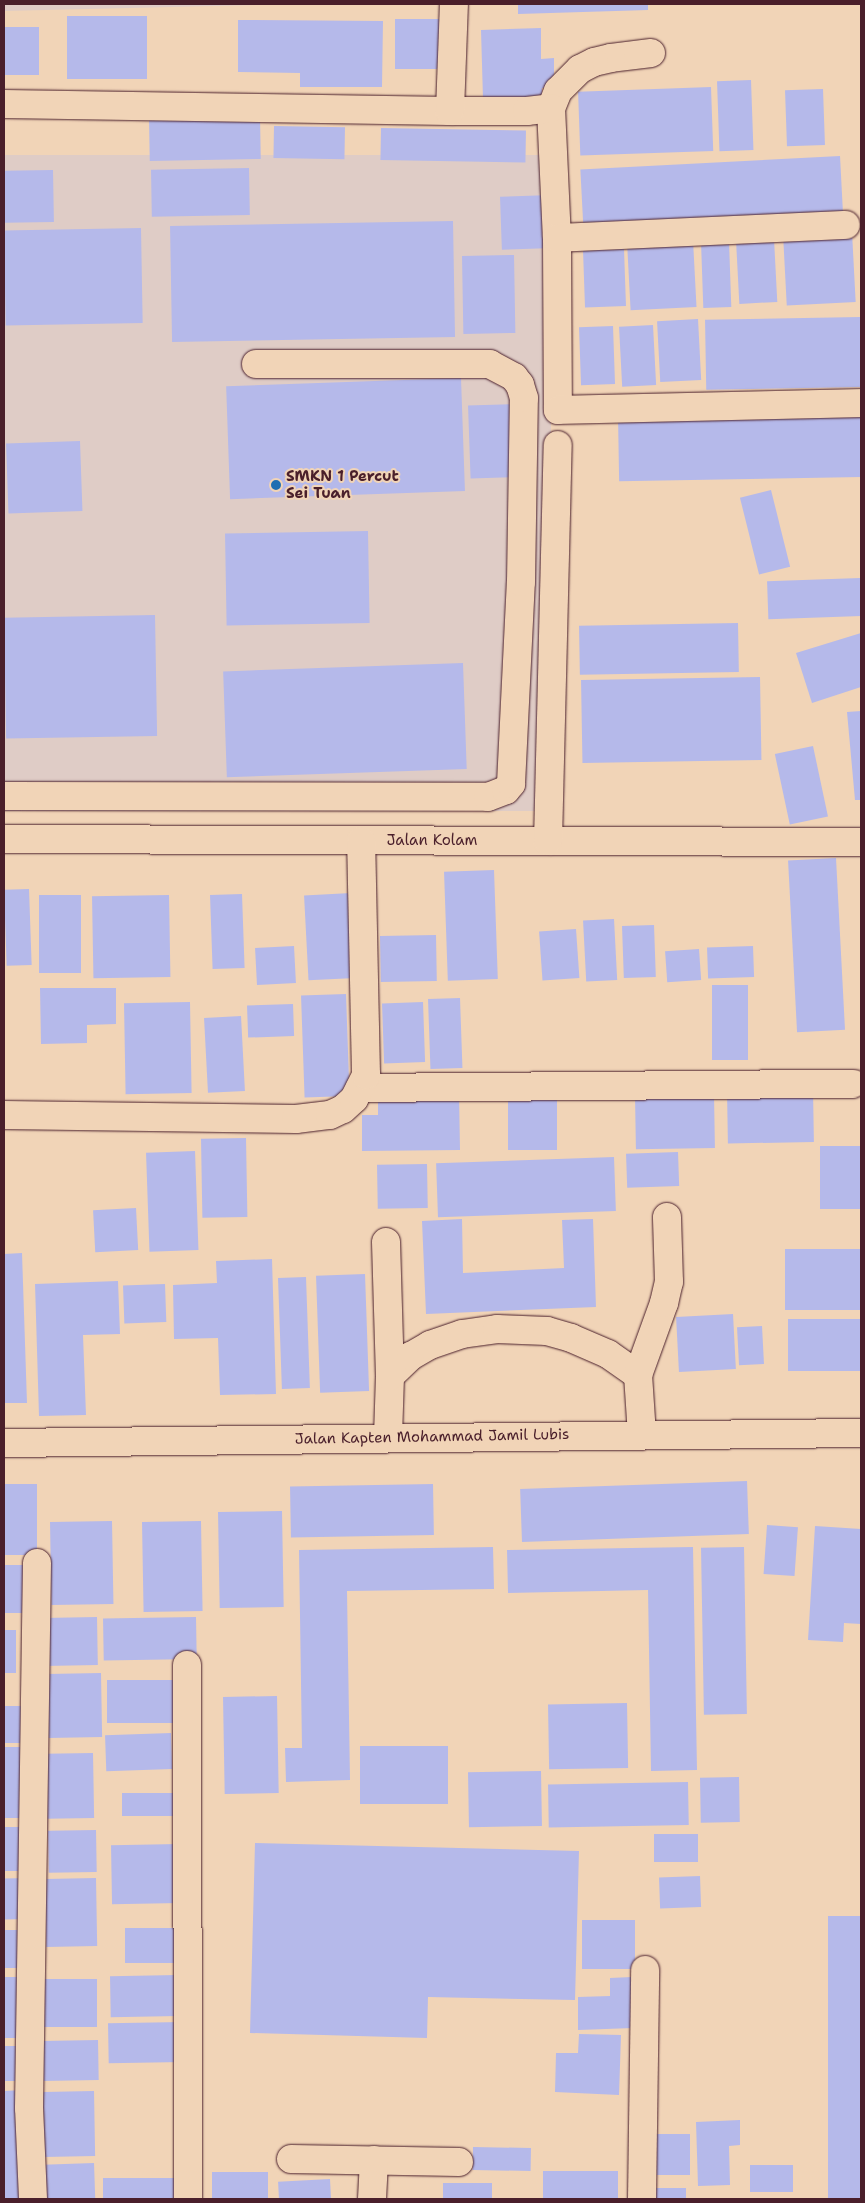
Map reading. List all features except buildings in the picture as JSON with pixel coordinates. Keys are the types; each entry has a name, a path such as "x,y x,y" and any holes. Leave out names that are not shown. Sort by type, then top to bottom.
{"street":[{"path":"450,111 454,4"},
{"path":"652,53 611,58 594,62 580,69 558,91 551,108 557,238 558,410 861,403"},
{"path":"4,104 450,111 527,111 551,108"},
{"path":"557,238 846,225"},
{"path":"4,796 488,797 506,790 511,784 521,572 524,398 520,385 514,377 490,364 256,364"},
{"path":"548,841 558,445"},
{"name":"Jalan Kolam","path":"4,839 861,842"},
{"path":"4,1115 310,1119 330,1115 343,1109 354,1099 366,1075 361,841"},
{"path":"360,1088 853,1084"},
{"path":"642,1435 638,1375 664,1303 669,1282 667,1217"},
{"path":"386,1242 390,1376 388,1438"},
{"path":"390,1376 411,1356 430,1345 462,1334 497,1329 547,1331 571,1338 608,1354 638,1375"},
{"name":"Jalan Kapten Mohammad Jamil Lubis","path":"4,1443 861,1433"},
{"path":"33,2199 29,2108 36,1563"},
{"path":"187,1665 188,2199"},
{"path":"642,2199 645,1970"},
{"path":"292,2159 459,2162"},
{"path":"372,2199 374,2160"}],"shaded area":[{"path":"4,4 295,4 4,11"},
{"name":"SMKN 1 Percut Sei Tuan","path":"4,155 551,155 551,811 4,811"}],"place":[{"name":"SMKN 1 Percut Sei Tuan","path":"276,485"}]}
